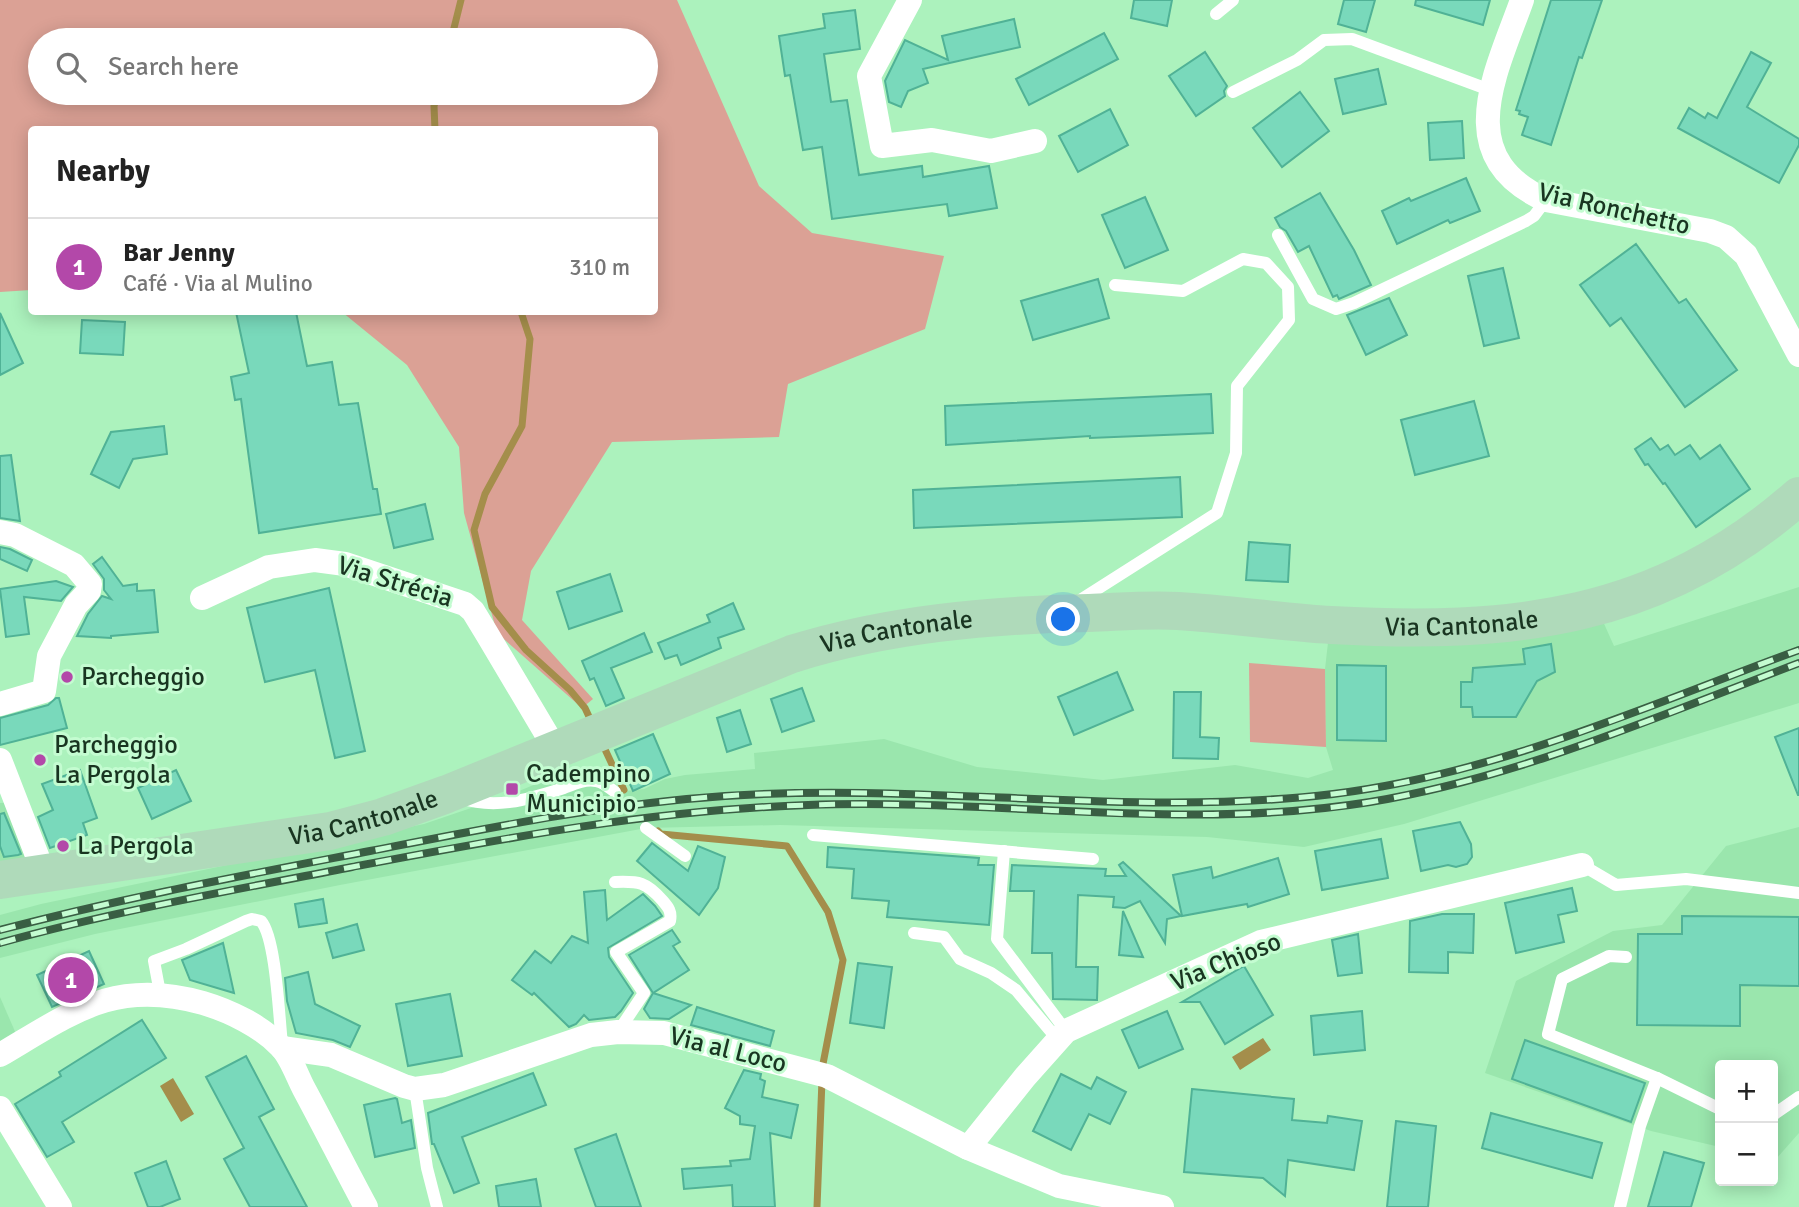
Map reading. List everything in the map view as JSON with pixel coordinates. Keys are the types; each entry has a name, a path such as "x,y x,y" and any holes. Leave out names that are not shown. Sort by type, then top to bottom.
{"main road":[{"name":"Via Cantonale","path":"0,880 330,831 383,817 447,794 766,664 828,643 940,622 1059,613 1176,611 1330,625 1432,628 1513,624 1597,608 1673,580 1738,544 1799,496"}],"street":[{"path":"910,0 869,76 882,146 932,140 991,150 1035,141"},
{"name":"Via Ronchetto","path":"1522,0 1490,90 1487,125 1500,163 1512,178 1531,193 1546,200 1710,231 1726,237 1746,255 1799,355"},
{"path":"0,532 15,535 74,565 90,584 89,591 76,605 49,656 44,691 0,704"},
{"name":"Via Strécia","path":"202,598 269,567 315,560 345,564 455,600 473,611 580,740"},
{"path":"0,760 43,875"},
{"name":"Via Chioso","path":"968,1148 1062,1036 1261,942 1582,865"},
{"path":"0,1055 96,1003 120,996 160,993 201,1002 232,1014 282,1048 366,1207"},
{"name":"Via al Loco","path":"415,1089 444,1085 591,1035 618,1032 664,1033 821,1074 1060,1196 1162,1207"},
{"path":"282,1048 331,1055 415,1089"},
{"path":"0,1108 60,1207"}],"lane":[{"path":"1216,14 1233,0"},
{"path":"1233,92 1297,60 1324,40 1352,39 1490,90"},
{"path":"1278,235 1313,299 1336,309 1354,303 1526,221 1546,200"},
{"path":"1059,613 1217,513 1236,453 1237,386 1289,320 1288,287 1266,263 1243,259 1184,291 1115,285"},
{"path":"447,794 475,803 522,802 584,781 597,780 615,792"},
{"path":"646,828 685,856"},
{"path":"813,835 1093,859"},
{"path":"1004,851 997,939 1062,1036"},
{"path":"1582,865 1616,885 1686,879 1799,893"},
{"path":"615,882 633,881 650,886 669,908 671,915 670,921 616,952 644,993 618,1032"},
{"path":"160,993 153,961 246,921 261,921 268,932 271,948 282,1048"},
{"path":"914,933 944,937 960,959 992,973 1016,990 1062,1036"},
{"path":"1626,957 1609,956 1562,979 1548,1034 1657,1078 1715,1107"},
{"path":"1620,1207 1640,1126 1657,1078"},
{"path":"415,1089 437,1207"},
{"path":"1778,1112 1799,1097"}],"shaded area":[{"path":"0,0 677,0 759,186 812,233 944,256 925,329 788,384 779,437 612,442 531,571 522,620 593,699 582,708 497,633 464,513 459,447 407,365 346,315 658,315 658,126 28,126 28,290 0,292"},
{"path":"1799,587 1799,703 1404,824 1304,847 1207,837 780,825 646,828 95,934 0,958 0,915 41,904 424,824 512,794 574,768 606,793 644,789 665,779 685,775 755,769 754,753 884,739 977,767 1103,780 1235,765 1308,778 1333,770 1326,747 1325,669 1330,625 1597,608 1614,646"},
{"path":"1249,663 1325,669 1326,747 1250,742"},
{"path":"17,802 37,864 0,869 0,803"},
{"path":"1799,827 1799,1133 1778,1157 1778,1060 1715,1060 1715,1146 1651,1131 1485,1073 1516,981 1613,931 1662,925 1726,846"},
{"path":"0,997 20,1043 0,1055"},
{"path":"1263,1038 1271,1050 1240,1070 1232,1057"},
{"path":"173,1078 194,1114 181,1122 160,1086"}],"building":[{"path":"1134,0 1172,0 1167,26 1131,18"},
{"path":"1344,0 1375,0 1366,32 1338,24"},
{"path":"1416,0 1490,0 1483,25 1415,5"},
{"path":"1551,0 1602,0 1582,58 1579,57 1551,145 1522,135 1528,117 1516,110"},
{"path":"855,10 860,49 824,54 831,102 847,100 859,175 922,166 923,177 989,166 997,208 949,216 947,204 832,219 822,147 803,150 790,75 785,76 779,36 825,28 823,14"},
{"path":"1014,19 1020,47 923,69 928,83 908,91 901,107 889,102 885,81 905,40 948,60 942,36"},
{"path":"1104,33 1118,59 1029,105 1016,79"},
{"path":"1205,52 1227,86 1225,96 1196,116 1169,76"},
{"path":"1751,52 1771,63 1747,107 1799,139 1799,145 1779,183 1678,128 1689,108 1705,118 1708,113 1717,118"},
{"path":"1378,69 1386,104 1343,114 1335,79"},
{"path":"1300,92 1329,131 1282,167 1253,128"},
{"path":"1110,109 1128,145 1078,172 1059,136"},
{"path":"1462,121 1464,158 1430,160 1428,123"},
{"path":"1466,178 1480,211 1450,223 1448,220 1397,244 1382,211 1409,198 1411,201"},
{"path":"1320,193 1354,250 1371,285 1339,299 1337,295 1333,297 1309,246 1298,252 1275,218"},
{"path":"1145,197 1168,250 1125,268 1102,215"},
{"path":"1636,244 1679,303 1686,299 1737,370 1685,407 1621,318 1610,326 1580,285"},
{"path":"1503,268 1519,338 1484,346 1468,276"},
{"path":"1098,279 1109,318 1033,340 1021,301"},
{"path":"1389,298 1407,335 1366,355 1347,315"},
{"path":"0,313 23,363 0,375"},
{"path":"237,315 297,315 307,366 332,362 339,405 358,403 373,489 377,489 381,514 259,533 241,399 235,400 231,377 249,373"},
{"path":"82,320 125,322 123,355 80,353"},
{"path":"1211,394 1213,433 1090,436 946,445 945,406"},
{"path":"1474,401 1489,456 1415,475 1401,420"},
{"path":"164,426 167,454 133,459 119,488 91,474 111,432"},
{"path":"1651,438 1660,450 1668,445 1675,455 1690,445 1700,459 1720,445 1750,489 1696,527 1665,483 1663,484 1648,464 1645,465 1635,449"},
{"path":"11,455 20,521 0,518 0,456"},
{"path":"1180,477 1182,517 914,528 913,490"},
{"path":"425,504 433,539 394,548 386,514"},
{"path":"1249,542 1290,545 1288,582 1246,580"},
{"path":"0,547 32,560 27,571 0,559"},
{"path":"102,557 123,586 137,584 137,591 154,590 158,632 111,638 77,636 88,614 102,596 111,599 104,590 104,579 93,564"},
{"path":"610,574 622,611 569,629 557,592"},
{"path":"56,581 73,587 61,601 24,597 29,634 6,637 0,589"},
{"path":"329,588 365,751 335,758 315,670 265,682 247,608"},
{"path":"733,603 744,629 718,638 721,648 681,665 677,655 665,659 658,643 710,622 707,615"},
{"path":"644,633 652,652 611,668 624,698 606,706 594,678 590,680 582,661"},
{"path":"1551,644 1555,672 1537,681 1516,717 1473,717 1472,707 1461,707 1461,682 1472,682 1473,668 1525,664 1523,649"},
{"path":"1337,665 1386,666 1386,741 1337,740"},
{"path":"1117,672 1133,710 1074,735 1058,697"},
{"path":"802,688 814,721 782,732 771,699"},
{"path":"1174,692 1201,692 1200,737 1219,738 1218,759 1173,758"},
{"path":"59,698 67,728 0,745 0,718 48,705"},
{"path":"740,710 751,744 727,752 717,718"},
{"path":"1799,728 1799,795 1798,795 1775,737"},
{"path":"653,734 670,774 633,791 615,750"},
{"path":"80,770 97,818 83,823 87,835 50,848 38,817 53,810 42,784"},
{"path":"176,770 191,801 152,819 138,788"},
{"path":"4,813 21,854 4,857 0,846 0,814"},
{"path":"1460,822 1471,844 1472,857 1467,864 1421,871 1413,831"},
{"path":"1381,839 1388,878 1322,890 1315,851"},
{"path":"652,843 688,871 698,846 725,857 718,888 699,915 637,861"},
{"path":"828,847 979,858 978,865 994,865 989,925 887,917 889,901 852,898 854,869 827,867"},
{"path":"1278,858 1289,894 1248,907 1247,904 1182,916 1173,875 1211,867 1213,878"},
{"path":"1123,862 1181,916 1167,919 1165,943 1140,901 1125,908 1113,907 1114,897 1078,895 1076,967 1098,967 1097,1000 1053,999 1052,953 1032,953 1034,891 1010,891 1012,865 1106,869 1105,876 1126,876 1119,865"},
{"path":"1572,888 1577,911 1558,915 1564,942 1516,953 1505,903"},
{"path":"605,890 607,920 643,894 662,916 608,948 609,957 633,993 621,1011 615,1017 589,1020 584,1015 569,1027 534,993 532,995 512,980 535,951 551,963 572,936 588,943 584,892"},
{"path":"323,899 327,923 299,927 295,904"},
{"path":"1123,911 1143,957 1119,955"},
{"path":"1442,914 1474,914 1473,953 1448,952 1448,973 1409,972 1410,921"},
{"path":"1682,916 1799,917 1799,986 1740,985 1740,1026 1637,1025 1638,934 1682,934"},
{"path":"357,924 364,950 333,958 326,933"},
{"path":"672,930 680,942 673,946 689,970 653,993 629,955"},
{"path":"1358,934 1362,973 1338,976 1332,940"},
{"path":"223,943 234,993 190,980 182,960"},
{"path":"89,951 104,984 52,1007 37,975"},
{"path":"858,963 892,967 884,1028 850,1023"},
{"path":"1244,966 1273,1015 1225,1044 1200,1002 1182,1002"},
{"path":"308,972 315,1004 360,1026 350,1047 333,1040 296,1033 287,1001 285,978"},
{"path":"653,993 691,1005 669,1019 650,1018 644,1009"},
{"path":"450,994 462,1056 408,1066 396,1004"},
{"path":"697,1007 774,1031 770,1046 691,1025"},
{"path":"1167,1011 1183,1049 1139,1068 1122,1030"},
{"path":"1362,1011 1365,1050 1314,1055 1311,1016"},
{"path":"142,1020 166,1058 62,1122 74,1142 47,1157 15,1104 61,1076 59,1072"},
{"path":"1525,1040 1645,1083 1631,1122 1512,1079"},
{"path":"246,1056 274,1109 259,1117 307,1207 250,1207 224,1159 244,1148 206,1077"},
{"path":"744,1070 761,1074 760,1079 765,1081 762,1097 798,1105 791,1138 770,1133 775,1207 733,1207 732,1185 684,1189 682,1169 731,1166 730,1161 750,1159 755,1126 740,1124 740,1116 725,1108"},
{"path":"533,1073 546,1105 462,1137 479,1183 454,1193 432,1144 428,1113"},
{"path":"1061,1074 1091,1089 1097,1077 1126,1092 1110,1124 1089,1114 1071,1150 1033,1131"},
{"path":"1192,1089 1294,1099 1292,1120 1327,1123 1328,1116 1362,1121 1354,1170 1288,1160 1285,1196 1263,1178 1184,1172"},
{"path":"395,1098 402,1123 411,1120 415,1148 375,1157 364,1105"},
{"path":"1491,1113 1602,1143 1592,1178 1482,1148"},
{"path":"1396,1121 1436,1126 1428,1207 1387,1207"},
{"path":"616,1134 641,1207 596,1207 575,1149"},
{"path":"1664,1152 1704,1163 1691,1207 1648,1207"},
{"path":"166,1161 180,1199 160,1207 148,1207 135,1173"},
{"path":"536,1179 541,1207 499,1207 496,1186"}],"waterway":[{"path":"454,28 461,0"},
{"path":"434,105 435,126"},
{"path":"522,315 530,339 522,426 485,494 474,530 492,607 526,650 570,690 585,708 592,723"},
{"path":"602,743 624,790"},
{"path":"658,831 661,834 787,846 828,912 843,960 822,1069"},
{"path":"817,1207 822,1080"}],"railway":[{"path":"0,930 184,888 458,834 591,811 680,800 801,793 877,793 1181,802 1333,794 1453,771 1512,754 1628,715 1799,650"},
{"path":"0,943 131,911 352,867 579,827 692,813 808,805 878,804 1230,814 1370,802 1426,791 1534,761 1641,724 1799,663"}],"place":[{"name":"Parcheggio","path":"67,677"},
{"name":"Parcheggio La Pergola","path":"40,760"},
{"name":"Cadempino Municipio","path":"512,789"},
{"name":"La Pergola","path":"63,846"},
{"name":"Bar Jenny","path":"71,980"}]}
